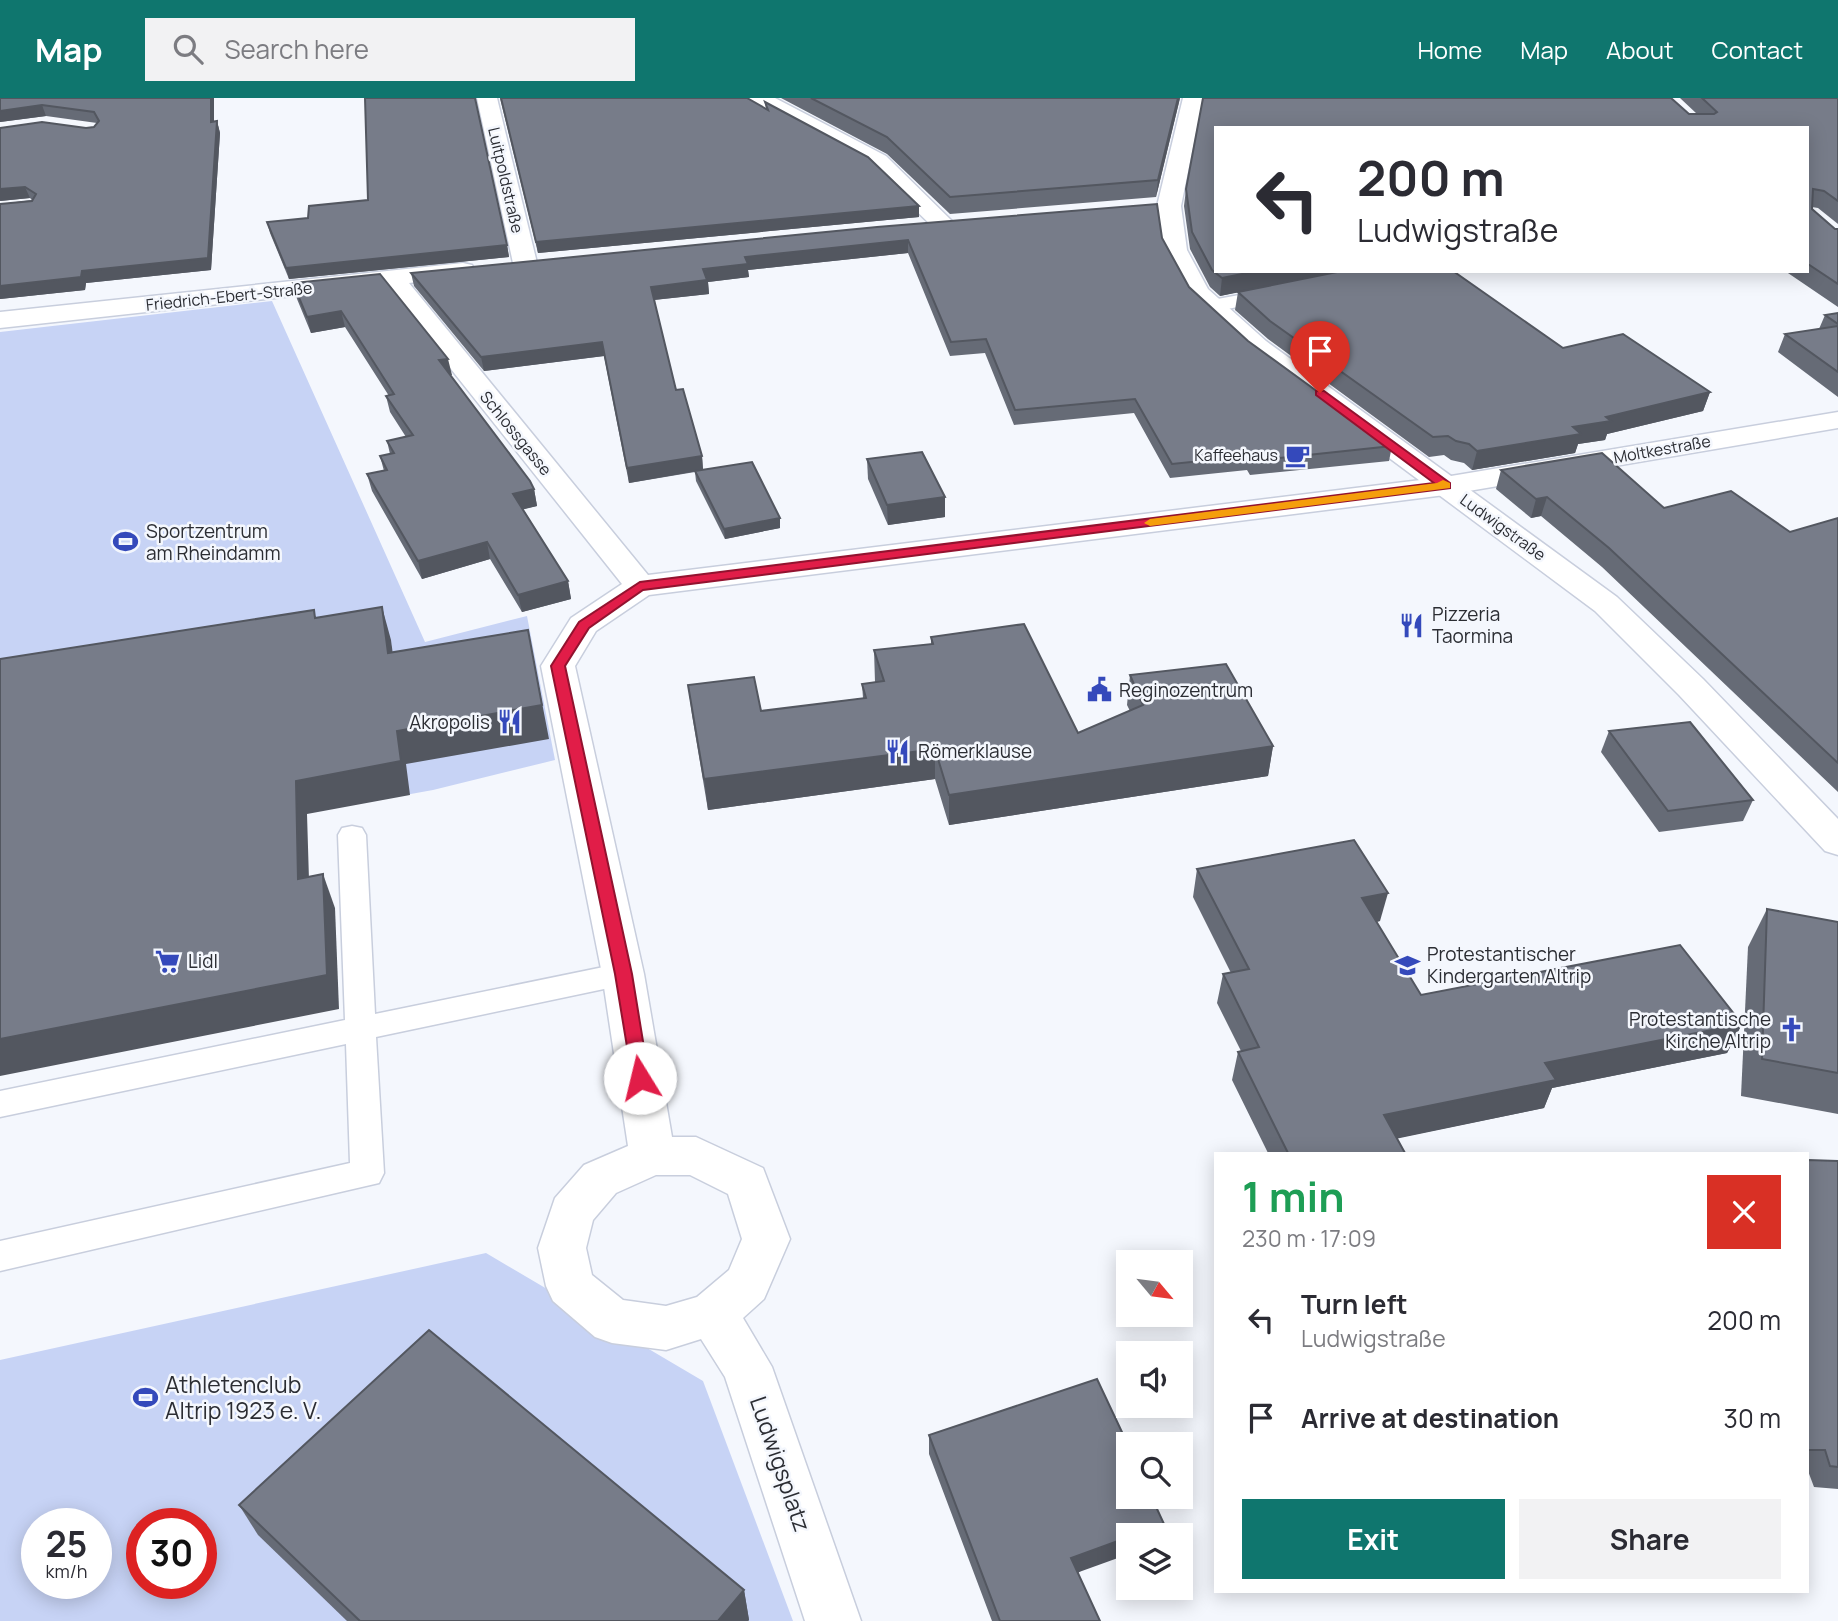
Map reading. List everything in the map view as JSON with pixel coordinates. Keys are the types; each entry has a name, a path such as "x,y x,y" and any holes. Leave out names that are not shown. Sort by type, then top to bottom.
{"street":[{"name":"Luitpoldstraße","path":"486,98 525,263"},
{"path":"759,98 878,161 942,223"},
{"name":"Ludwigstraße","path":"1193,98 1170,206 1175,250 1198,293 1257,347 1606,604 1690,687 1838,842"},
{"path":"1143,208 1170,206"},
{"path":"915,225 969,221"},
{"name":"Friedrich-Ebert-Straße","path":"0,320 553,260"},
{"name":"Schlossgasse","path":"392,279 640,586"},
{"name":"Moltkestraße","path":"1446,485 1838,419"},
{"path":"652,1156 623,974 558,666 583,625 640,586 1446,485"},
{"path":"652,1156 696,1156 747,1182 766,1239 747,1284 712,1314 666,1328 612,1321 570,1286 562,1248 572,1212 600,1179 652,1156"},
{"name":"Ludwigsplatz","path":"712,1314 747,1367 833,1621"}],"lane":[{"path":"1212,306 1295,290"},
{"path":"0,1256 367,1173 352,835"},
{"path":"0,1104 361,1031 623,974"}],"shaded area":[{"path":"272,301 425,642 527,616 555,760 433,790 0,868 0,332"},
{"path":"486,1253 703,1381 793,1621 0,1621 0,1360"}],"building":[{"path":"0,98 211,98 211,122 217,121 208,258 82,271 81,277 0,286 0,204 32,201 36,194 25,187 0,189 0,128 42,122 86,128 94,127 99,121 94,112 42,105 0,111"},
{"path":"365,98 475,98 507,245 286,268 267,222 308,218 309,206 368,200"},
{"path":"501,98 747,98 768,110 765,102 868,157 919,206 536,242"},
{"path":"811,98 1178,98 1158,180 950,197 887,137"},
{"path":"1203,98 1671,98 1689,114 1714,114 1717,112 1702,98 1838,98 1838,201 1824,191 1813,189 1812,209 1838,229 1838,284 1809,265 1809,126 1214,126 1214,272 1192,232 1186,189"},
{"path":"1157,204 1162,238 1189,287 1248,341 1392,446 1252,461 1249,456 1172,464 1135,399 1015,410 986,339 951,342 908,240 745,257 748,264 703,269 707,280 651,287 676,390 683,389 702,456 627,468 602,342 481,357 411,273 877,227"},
{"path":"1216,273 1247,273 1222,278"},
{"path":"1332,273 1456,273 1563,348 1623,334 1710,392 1606,417 1611,421 1573,427 1581,434 1477,451 1469,444 1448,436 1433,437 1270,321 1238,292"},
{"path":"380,274 448,359 439,360 530,481 534,489 513,494 568,581 518,595 487,542 418,561 367,474 387,470 380,456 394,453 387,441 413,435 386,396 394,394 341,311 307,317 293,283"},
{"path":"1838,313 1838,324 1825,315"},
{"path":"1838,326 1838,372 1785,334"},
{"path":"922,452 945,497 887,505 867,459"},
{"path":"1602,453 1664,508 1731,491 1790,532 1838,518 1838,763 1609,548 1547,497 1536,499 1501,470"},
{"path":"752,462 780,518 724,529 695,471"},
{"path":"382,607 388,653 528,630 542,705 397,731 401,761 296,781 298,879 323,874 327,975 0,1039 0,659 314,610 315,618"},
{"path":"1024,624 1078,733 1143,705 1130,675 1226,664 1273,746 949,795 935,749 704,779 688,685 754,677 761,711 866,698 862,684 884,681 874,650 933,644 931,637"},
{"path":"1690,722 1753,800 1668,811 1609,731"},
{"path":"1354,840 1388,893 1362,898 1421,995 1680,945 1742,1024 1545,1063 1556,1080 1384,1115 1404,1152 1288,1152 1238,1052 1259,1047 1223,974 1249,969 1197,869"},
{"path":"1767,909 1838,922 1838,1073 1762,1059"},
{"path":"1809,1160 1838,1161 1838,1467 1830,1466 1825,1450 1809,1450"},
{"path":"429,1330 744,1590 718,1621 360,1621 239,1505"},
{"path":"1097,1379 1122,1432 1116,1432 1116,1509 1157,1509 1164,1523 1116,1523 1116,1542 1071,1558 1100,1621 1000,1621 929,1435"}],"slow traffic":[{"path":"1150,523 1446,485 1443,484"}],"place":[{"name":"Kaffeehaus","path":"1298,455"},
{"name":"Sportzentrum am Rheindamm","path":"126,542"},
{"name":"Pizzeria Taormina","path":"1412,625"},
{"name":"Reginozentrum","path":"1099,690"},
{"name":"Akropolis","path":"510,722"},
{"name":"Römerklause","path":"898,751"},
{"name":"Lidl","path":"168,961"},
{"name":"Protestantischer Kindergarten Altrip","path":"1407,965"},
{"name":"Protestantische Kirche Altrip","path":"1791,1030"},
{"name":"Athletenclub Altrip 1923 e. V.","path":"145,1398"}],"route":[{"path":"640,1078 623,974 558,666 583,625 640,586 1446,485 1320,393"}]}
